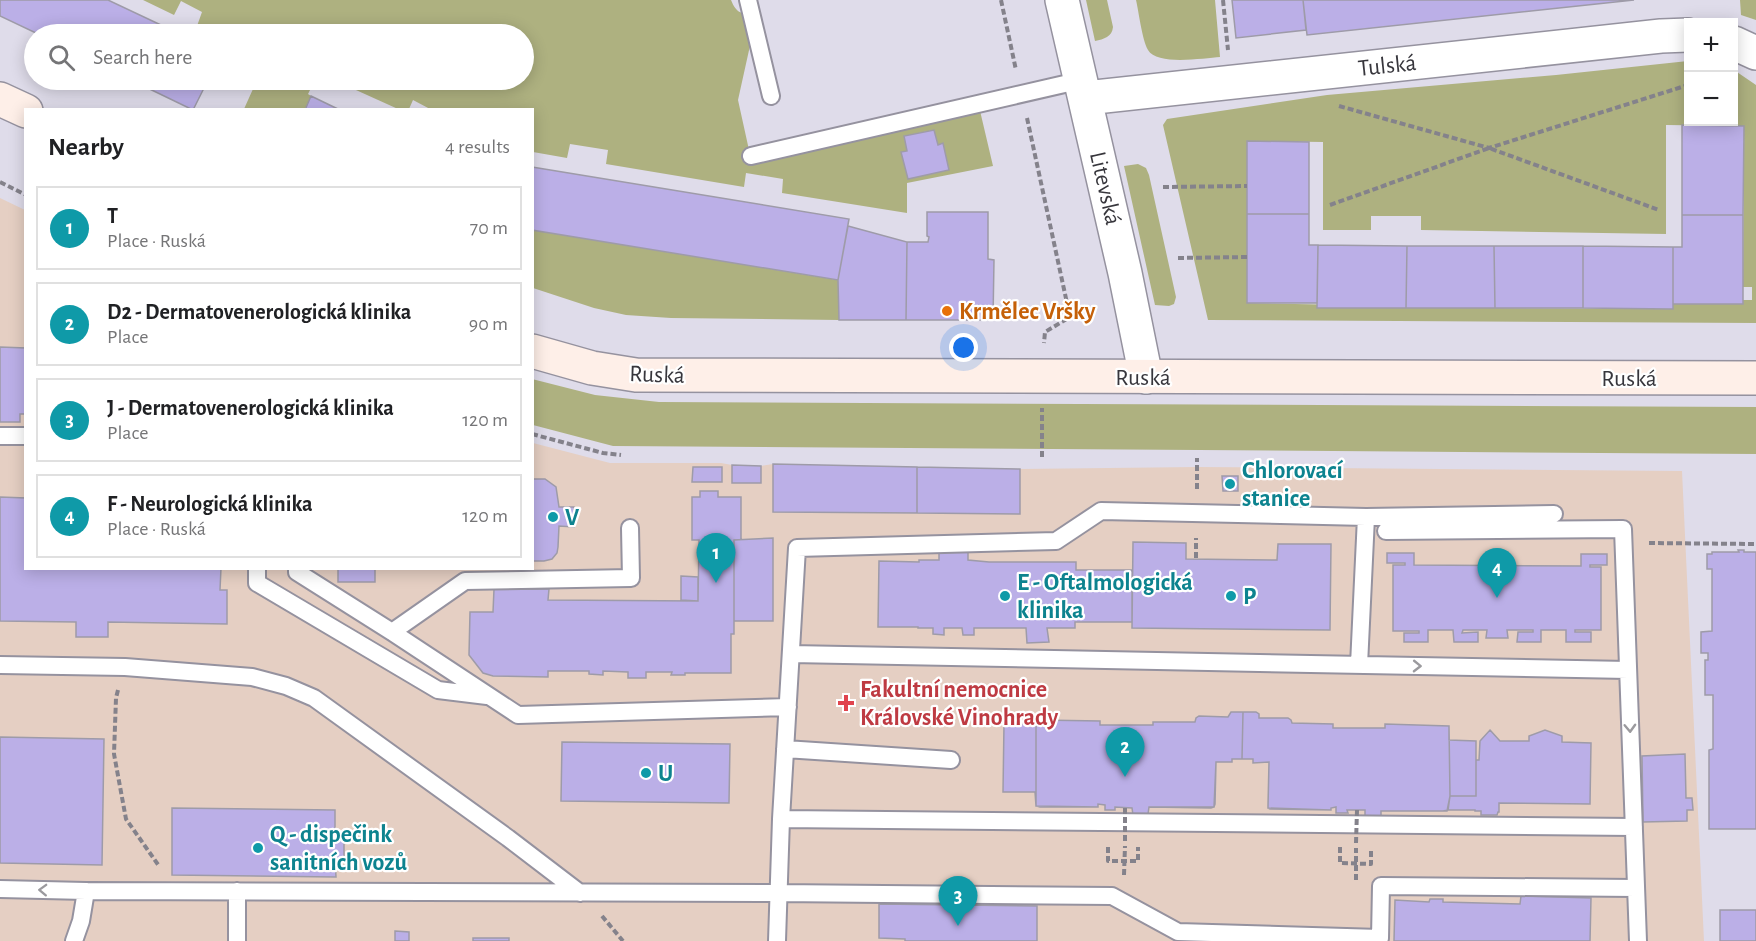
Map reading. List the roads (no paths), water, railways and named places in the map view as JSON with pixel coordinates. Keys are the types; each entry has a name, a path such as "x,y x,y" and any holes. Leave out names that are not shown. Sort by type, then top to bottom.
{"street":[{"name":"Litevská","path":"1062,0 1084,89 1146,377"},
{"name":"Tulská","path":"1084,89 1684,35"},
{"path":"1738,45 1756,53"},
{"path":"0,99 24,110"},
{"name":"Ruská","path":"534,352 592,368 636,375 1756,378"}],"lane":[{"path":"748,0 771,96"},
{"path":"751,156 1022,94 1084,89"},
{"path":"0,436 24,436"},
{"path":"777,941 777,893 797,548 1056,541 1101,511 1366,517 1554,514"},
{"path":"1359,664 1366,517"},
{"path":"392,632 465,581 632,578 630,528"},
{"path":"1386,531 1623,529 1638,941"},
{"path":"257,570 257,583 438,690 491,697"},
{"path":"297,570 518,715 788,706"},
{"path":"791,654 1628,670"},
{"path":"2,663 125,667 252,677 286,686 314,698 580,893"},
{"path":"785,749 951,760"},
{"path":"781,819 1634,827"},
{"path":"0,889 1112,896 1178,932 1380,938 1381,886 1636,888"},
{"path":"74,941 87,891"},
{"path":"237,891 237,941"}],"place":[{"name":"Krmělec Vršky","path":"947,311"},
{"name":"Chlorovací stanice","path":"1230,484"},
{"name":"V","path":"553,517"},
{"name":"T","path":"716,583"},
{"name":"E - Oftalmologická klinika","path":"1005,596"},
{"name":"P","path":"1231,596"},
{"name":"F - Neurologická klinika","path":"1497,598"},
{"name":"Fakultní nemocnice Královské Vinohrady","path":"846,703"},
{"name":"U","path":"646,773"},
{"name":"D2 - Dermatovenerologická klinika","path":"1125,777"},
{"name":"Q - dispečink sanitních vozů","path":"258,848"},
{"name":"J - Dermatovenerologická klinika","path":"958,926"}]}
